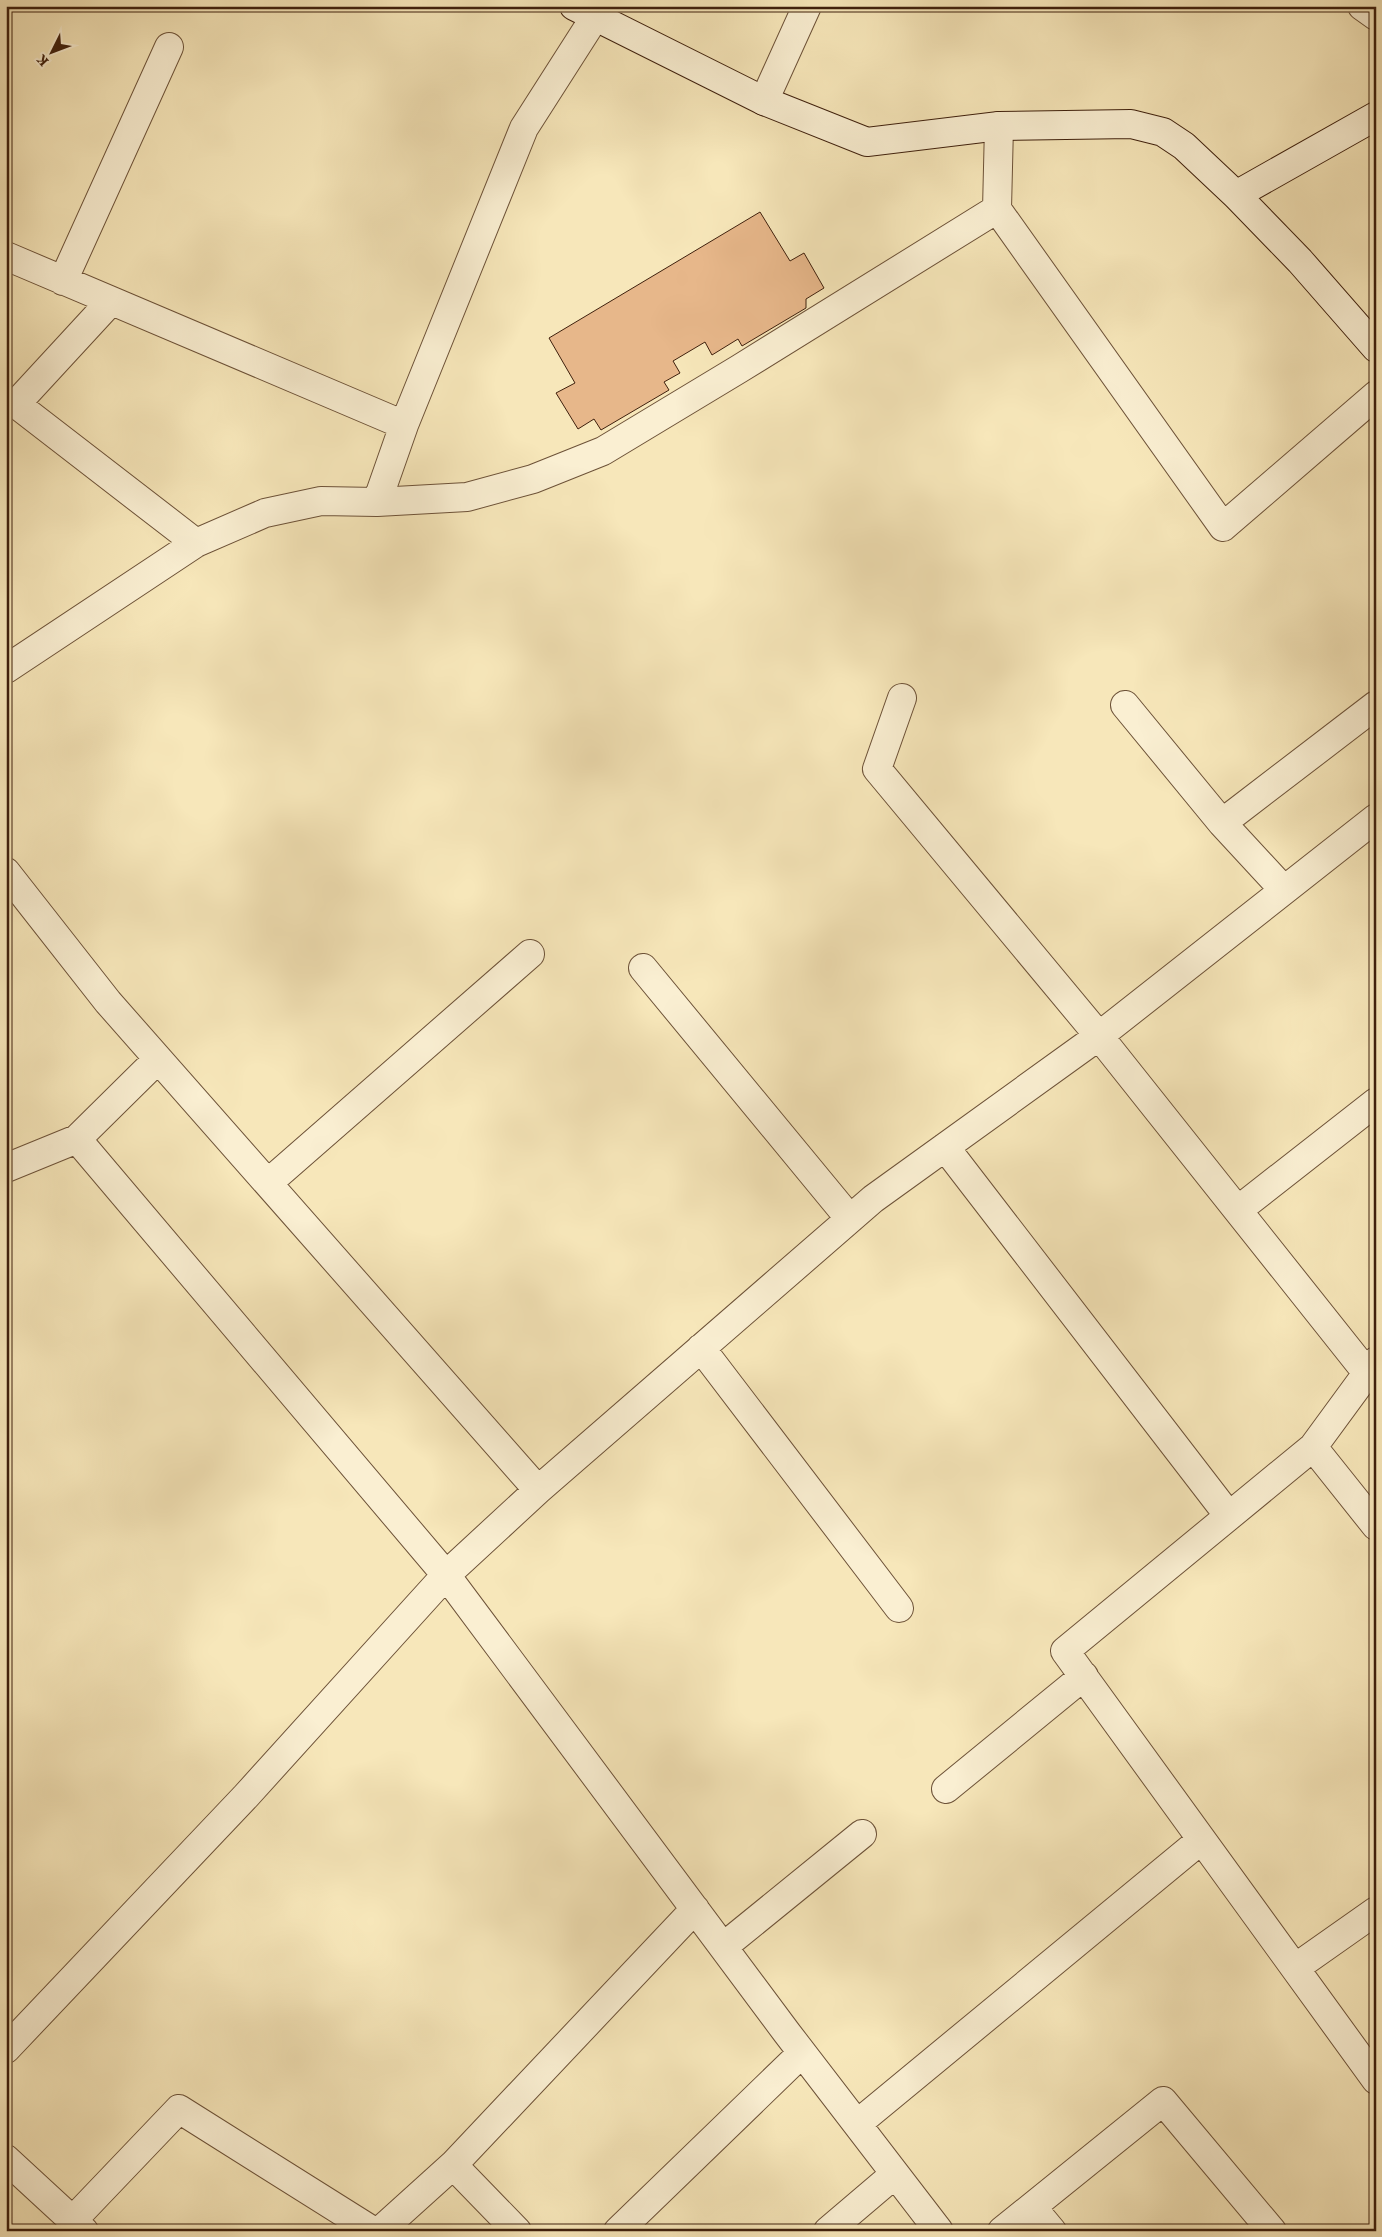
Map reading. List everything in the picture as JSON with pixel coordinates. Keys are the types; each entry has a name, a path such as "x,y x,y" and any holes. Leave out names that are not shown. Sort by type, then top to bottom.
{"street":[{"path":"764,101 807,6"},
{"path":"1362,6 1376,16"},
{"path":"377,502 404,425 524,128 590,10 764,101 867,142 999,126 1131,124 1162,132 1184,146 1236,195 1300,261 1376,348"},
{"path":"63,281 169,47"},
{"path":"1236,195 1376,116"},
{"path":"999,126 997,209 1223,527 1376,395"},
{"path":"6,669 196,543 265,513 321,501 377,502 467,496 533,479 602,451 747,364 997,209"},
{"path":"6,256 404,425"},
{"path":"111,301 11,409 196,543"},
{"path":"902,698 877,769 1099,1036 1238,1210 1371,1367 1313,1447 1065,1651 1376,2080"},
{"path":"1126,705 1222,823 1282,889"},
{"path":"1222,823 1376,705"},
{"path":"6,2049 246,1796 446,1575 538,1490 873,1199 1099,1036 1282,889 1376,818"},
{"path":"6,872 108,1002 538,1490"},
{"path":"268,1182 530,954"},
{"path":"643,968 850,1219"},
{"path":"6,1168 77,1139 158,1059"},
{"path":"1238,1210 1376,1102"},
{"path":"77,1139 446,1575 802,2053 939,2231"},
{"path":"945,1147 1230,1516"},
{"path":"701,1348 899,1608"},
{"path":"1313,1447 1376,1526"},
{"path":"946,1789 1084,1676"},
{"path":"723,1947 862,1834"},
{"path":"857,2124 1201,1840"},
{"path":"380,2231 453,2166 695,1909"},
{"path":"1295,1968 1376,1911"},
{"path":"618,2231 802,2053"},
{"path":"1002,2231 1163,2101 1272,2231"},
{"path":"6,2159 78,2225 179,2109 373,2231"},
{"path":"453,2166 517,2231"},
{"path":"828,2231 895,2174"},
{"path":"1032,2207 1052,2231"}],"building":[{"path":"760,212 790,261 804,253 824,288 806,299 806,308 742,346 738,339 712,355 705,342 673,361 680,373 664,382 669,390 601,430 594,419 578,429 556,393 575,383 549,338"}]}
